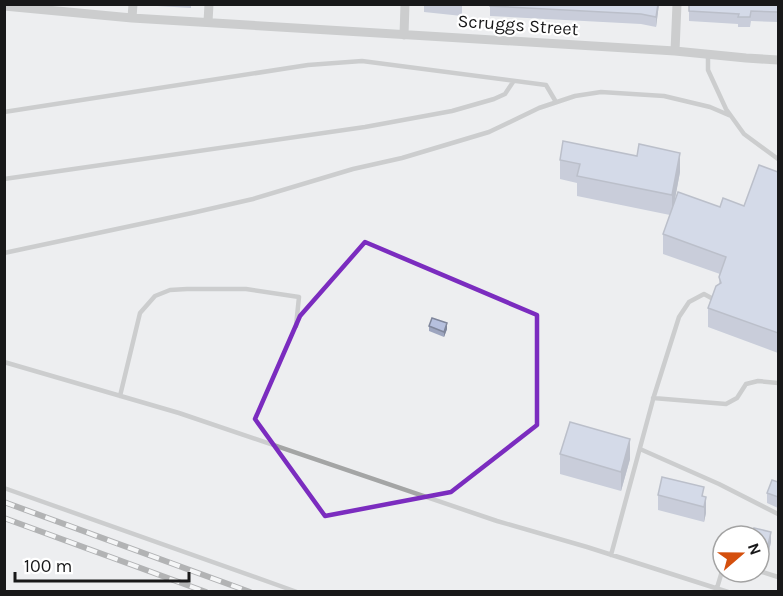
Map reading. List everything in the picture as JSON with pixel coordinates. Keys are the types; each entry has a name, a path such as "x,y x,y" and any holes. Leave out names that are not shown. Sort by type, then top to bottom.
{"street":[{"path":"132,18 133,4"},
{"path":"208,4 208,22"},
{"path":"404,35 405,4"},
{"path":"675,51 677,4"},
{"name":"Scruggs Street","path":"4,6 132,18 675,51 778,60"}],"lane":[{"path":"708,55 708,70 726,110 744,135 778,159"},
{"path":"4,112 308,65 362,61 546,86 556,102"},
{"path":"4,179 354,128 452,111 505,94 513,82"},
{"path":"4,253 212,208 353,169 402,158 489,132 538,108 575,96 601,92 627,92 664,96 710,106 731,116"},
{"path":"120,396 140,314 155,296 170,290 246,289 299,297 296,326"},
{"path":"611,555 653,398 679,317 690,302 704,294 717,301"},
{"path":"4,362 179,413 486,518 728,591"},
{"path":"653,398 726,404 737,398 746,384 758,381 778,383"},
{"path":"640,449 719,483 778,514"},
{"path":"4,488 297,591"},
{"path":"717,588 718,584"}],"highlighted area":[{"path":"365,242 537,315 537,425 451,492 325,516 255,419 300,316"}],"building":[{"path":"490,4 658,4 656,17 641,14 490,6"},
{"path":"689,4 778,4 778,12 751,11 750,17 738,17 739,14 689,11"},
{"path":"563,141 637,156 639,144 680,153 672,195 577,176 580,164 560,160"},
{"path":"759,165 778,172 778,333 708,308 716,286 721,283 719,277 726,257 663,234 678,192 720,207 723,198 744,206"},
{"path":"432,318 447,323 444,332 429,326"},
{"path":"570,422 630,439 621,472 560,454"},
{"path":"662,477 704,487 702,496 706,497 704,507 658,495"},
{"path":"772,480 778,482 778,497 767,493"}],"railway":[{"path":"4,502 250,592"},
{"path":"4,518 206,592"}]}
